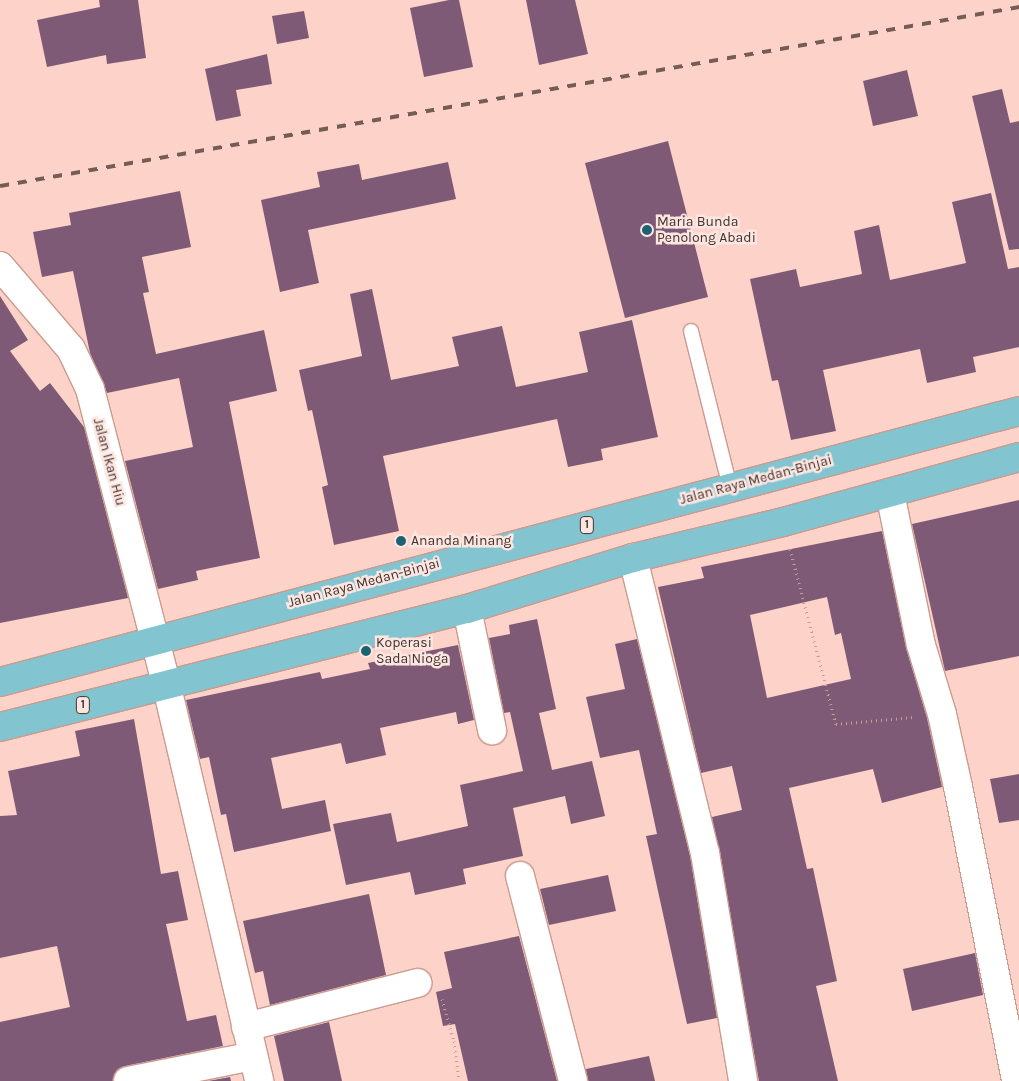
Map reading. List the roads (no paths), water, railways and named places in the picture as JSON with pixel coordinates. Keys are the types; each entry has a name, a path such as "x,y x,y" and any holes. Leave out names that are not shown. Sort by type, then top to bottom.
{"main road":[{"name":"Jalan Raya Medan-Binjai","path":"0,682 154,639 1019,411"},
{"name":"1","path":"0,727 166,683 467,609 633,558 783,522 1019,457"}],"street":[{"name":"Jalan Ikan Hiu","path":"0,266 71,349 90,389 166,683 256,1069"},
{"path":"890,493 922,645 942,714 1016,1081"},
{"path":"633,558 706,853 743,1081"},
{"path":"467,609 492,730"},
{"path":"520,876 573,1081"},
{"path":"246,1026 417,984"},
{"path":"128,1081 256,1069"}],"lane":[{"path":"691,331 730,487"}],"railway":[{"path":"0,186 1019,7"}],"place":[{"name":"Maria Bunda Penolong Abadi","path":"647,230"},
{"name":"Ananda Minang","path":"401,541"},
{"name":"Koperasi Sada Nioga","path":"366,651"}]}
